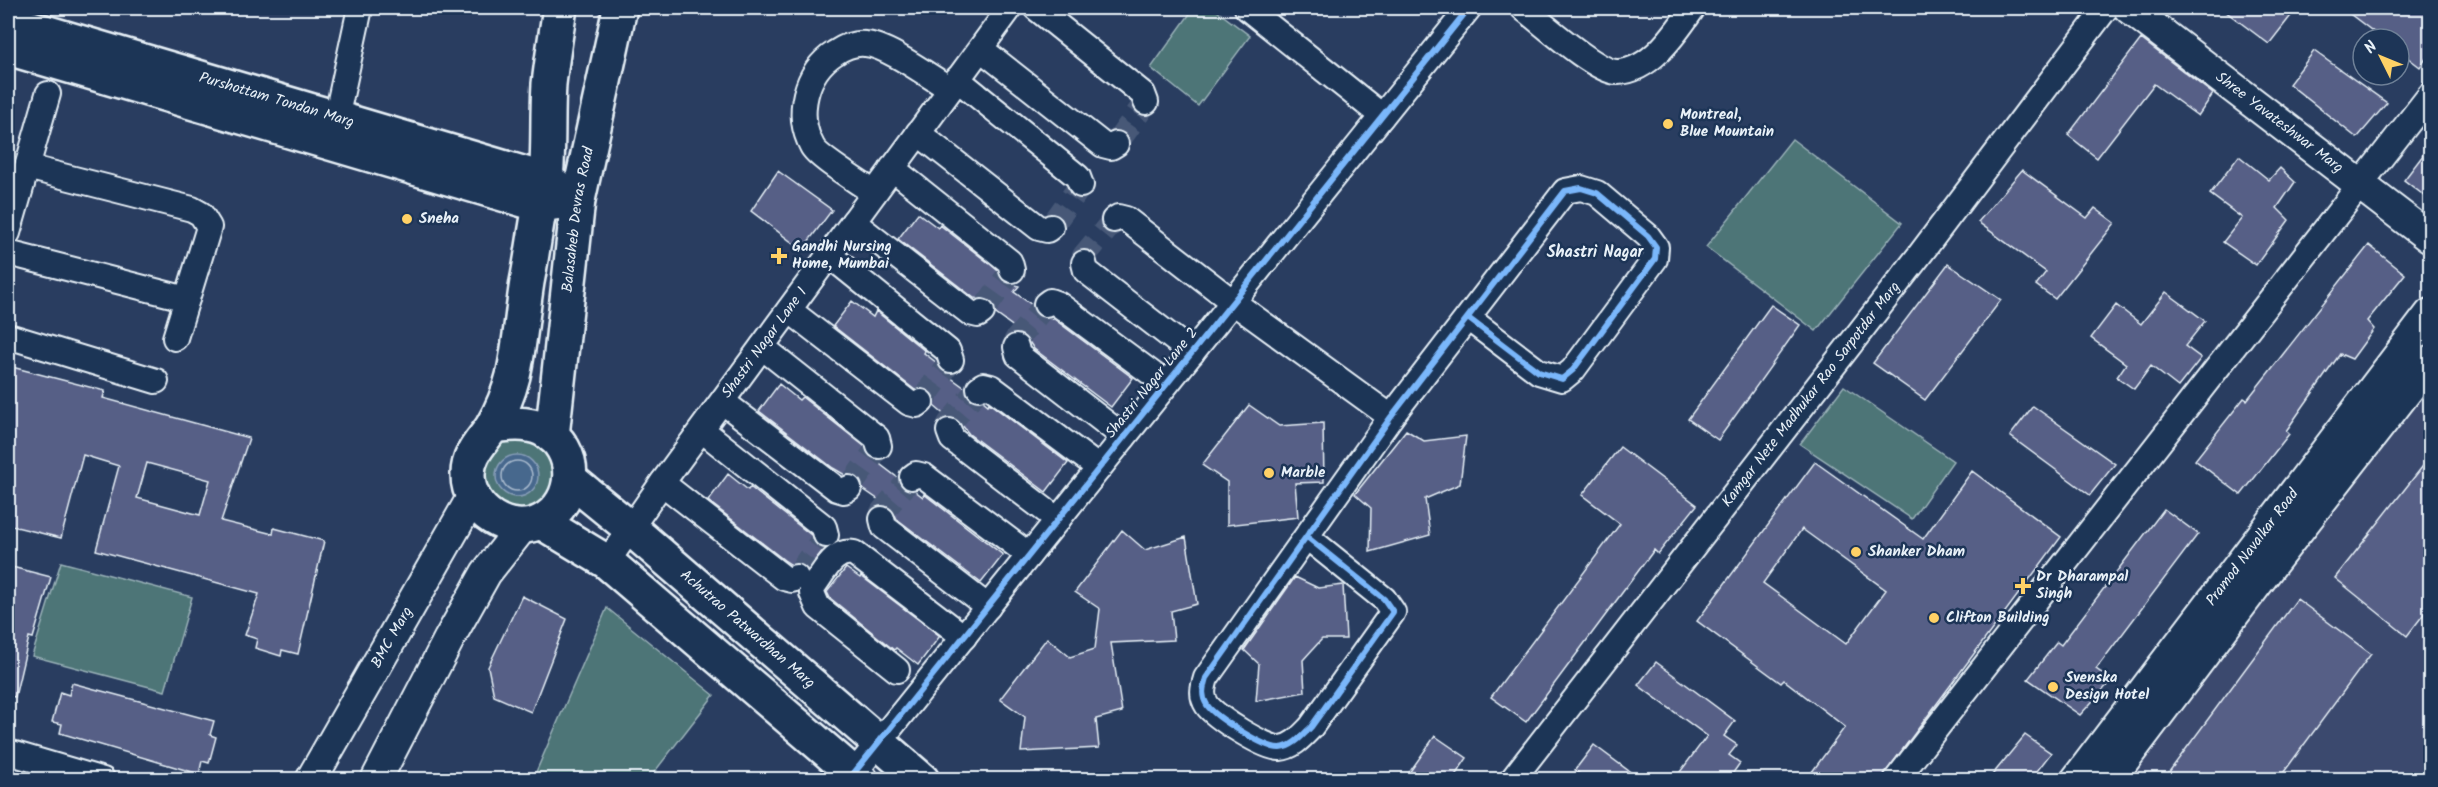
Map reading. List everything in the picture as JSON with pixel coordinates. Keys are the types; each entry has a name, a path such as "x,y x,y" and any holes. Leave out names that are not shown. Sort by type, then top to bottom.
{"main road":[{"path":"493,426 527,424 552,436 564,452 569,464 570,480 566,496 555,512 532,524 505,525 485,513 473,496 467,476 470,459 493,426 512,378 543,193 549,84 560,8"},
{"name":"Balasaheb Devras Road","path":"552,436 578,200 620,8"},
{"name":"Purshottam Tondan Marg","path":"8,21 336,119 436,161"},
{"name":"Purshottam Tondan Marg","path":"8,48 436,161 543,193"},
{"path":"543,193 578,200"},
{"name":"Achutrao Patwardhan Marg","path":"570,480 630,528 922,780"},
{"path":"532,524 607,562 857,776"}],"street":[{"path":"336,119 360,8"},
{"name":"Shastri Nagar Lane 1","path":"607,562 662,483 1010,8"},
{"path":"1036,8 1143,93 1146,102"},
{"path":"1247,8 1382,116"},
{"name":"Shastri Nagar Lane 2","path":"857,776 880,742 1029,555 1469,8"},
{"path":"1523,8 1593,63 1617,73 1644,64 1670,41 1693,8"},
{"name":"Kamgar Nete Madhukar Rao Sarpotdar Marg","path":"1512,780 1917,257 2106,8"},
{"name":"Shree Yavateshwar Marg","path":"2129,8 2430,238"},
{"path":"874,193 813,149 805,121 804,96 812,75 827,58 847,46 865,44 883,49 954,84 1078,177 1081,185"},
{"path":"981,49 1103,145 1111,147 1116,144"},
{"path":"8,233 48,94"},
{"path":"1896,780 2430,94"},
{"path":"918,134 1039,228 1047,230 1051,227"},
{"path":"27,167 192,209 201,214 209,227 176,338"},
{"path":"892,168 1010,262 1012,270"},
{"path":"1307,537 1384,599 1393,612 1311,728 1286,747 1276,748 1266,745 1207,706 1202,694 1206,678 1392,417 1565,191 1581,188 1598,193 1648,236 1656,247 1655,259 1573,370 1562,379 1539,372 1468,318"},
{"path":"1114,220 1118,217 1126,219 1233,302 1392,417"},
{"path":"853,222 970,313 978,315 982,312"},
{"path":"8,253 187,299"},
{"path":"829,255 948,351 951,360"},
{"path":"1084,263 1086,271 1192,353"},
{"path":"1046,304 1050,302 1058,304 1166,384"},
{"path":"789,310 909,403 916,405 921,402"},
{"name":"Pramod Navalkar Road","path":"2109,780 2430,314"},
{"path":"8,336 156,381"},
{"path":"762,347 877,438 879,446"},
{"path":"1016,347 1018,355 1124,437"},
{"name":"Pramod Navalkar Road","path":"2076,780 2262,557 2430,361"},
{"path":"979,388 983,385 991,387 1099,468"},
{"path":"723,402 837,489 844,491 849,488"},
{"path":"702,430 824,527 826,535"},
{"path":"949,431 952,439 1058,520"},
{"path":"912,477 916,474 924,476 1029,555"},
{"path":"662,483 784,578 792,580 796,578"},
{"name":"BMC Marg","path":"311,780 473,496"},
{"path":"882,519 884,527 988,607"},
{"path":"376,780 486,573 532,524"},
{"path":"897,670 818,607 814,601 812,588 838,554 846,551 854,553 964,637"},
{"path":"8,752 103,780"}],"shaded area":[{"path":"2430,377 2430,779 2127,779"}],"green space":[{"path":"1194,8 1213,8 1250,36 1198,106 1151,68"},
{"path":"1792,139 1902,223 1816,331 1706,247"},
{"path":"1844,386 1953,461 1912,519 1800,444"},
{"path":"511,438 530,441 543,449 552,460 555,473 553,486 545,498 533,508 514,513 485,493 481,468 494,446"},
{"path":"61,562 192,597 165,691 32,656"},
{"path":"607,608 714,695 649,779 533,779"}],"water":[{"path":"517,455 532,461 538,476 532,491 517,497 502,491 496,476 502,461"}],"building":[{"path":"2221,8 2297,8 2269,44"},
{"path":"2342,8 2430,8 2430,53 2420,67 2411,60 2411,27 2367,27"},
{"path":"2141,39 2213,94 2198,116 2154,84 2097,158 2068,135"},
{"path":"2314,51 2351,77 2351,87 2365,87 2387,103 2357,138 2289,84"},
{"path":"2430,146 2430,200 2404,180"},
{"path":"2239,156 2269,180 2280,168 2295,182 2277,208 2289,220 2256,265 2223,242 2242,218 2210,194"},
{"path":"2022,170 2087,218 2095,208 2115,223 2055,299 2036,285 2046,272 1978,222"},
{"path":"778,171 832,210 802,250 751,211"},
{"path":"918,213 938,228 940,225 990,264 997,270 1002,280 1019,286 1014,292 1032,305 1034,312 1040,317 1054,319 1133,378 1111,407 1034,349 1026,337 1012,332 1015,328 996,314 994,304 988,299 974,298 898,239"},
{"path":"2369,245 2405,274 2367,321 2374,329 2352,359 2340,354 2286,431 2289,434 2241,495 2195,460 2244,398 2247,400"},
{"path":"1948,264 2001,300 1925,400 1873,363"},
{"path":"2166,292 2205,321 2185,346 2201,358 2178,387 2151,366 2134,389 2117,377 2126,364 2091,338 2116,305 2141,324"},
{"path":"852,301 873,317 876,311 925,351 924,353 937,363 942,371 952,375 950,377 965,388 967,396 973,401 983,401 988,405 989,403 1068,463 1046,492 969,434 958,420 947,417 934,406 933,394 927,389 915,390 833,326"},
{"path":"1771,305 1800,325 1718,440 1688,419"},
{"path":"8,366 105,391 103,398 249,438 221,521 273,534 274,528 324,541 298,654 282,650 281,656 255,648 257,639 245,635 259,594 96,550 119,466 83,455 61,538 8,525","holes":["147,463 210,480 200,515 137,498"]},
{"path":"779,384 799,400 802,397 864,446 868,455 898,478 900,485 906,490 915,491 923,497 924,494 1003,555 981,583 897,519 892,509 863,489 861,481 856,476 845,475 833,468 759,411"},
{"name":"Marble","path":"1249,405 1279,426 1323,423 1324,482 1295,483 1298,517 1227,525 1227,482 1202,465"},
{"path":"2033,406 2115,464 2090,495 2010,436"},
{"path":"1406,430 1424,441 1466,436 1460,484 1425,499 1430,535 1370,552 1371,508 1355,494"},
{"path":"1620,447 1697,505 1658,554 1654,550 1526,722 1491,697 1620,524 1582,495"},
{"path":"2430,457 2430,606 2407,636 2335,578"},
{"path":"1815,462 1923,539 1972,471 2061,537 1880,780 1806,780 1845,727 1784,680 1781,683 1697,621","holes":["1802,529 1886,590 1846,644 1763,583"]},
{"path":"728,474 748,490 750,487 811,535 816,545 824,549 808,569 801,564 790,564 784,560 708,501"},
{"path":"2164,509 2198,534 2096,669 2112,680 2080,715 2028,679 2057,642 2061,645"},
{"path":"1122,530 1145,550 1186,537 1197,604 1171,611 1174,640 1111,643 1122,712 1096,719 1099,748 1021,752 1025,717 1000,699 1047,638 1070,657 1095,649 1100,609 1075,592"},
{"path":"8,566 51,577 33,638 29,637 15,697 8,696"},
{"path":"846,568 860,578 861,576 940,636 918,665 896,648 894,650 830,598 827,592"},
{"path":"1295,577 1318,588 1343,585 1346,639 1322,639 1303,660 1305,692 1256,701 1259,664 1244,650"},
{"path":"522,596 567,619 531,712 494,696 488,667"},
{"path":"2297,599 2371,654 2278,780 2163,780"},
{"path":"1656,662 1735,721 1724,736 1737,745 1729,755 1740,763 1728,780 1674,780 1707,736 1638,685"},
{"path":"72,683 214,721 210,735 216,737 209,763 202,761 199,774 60,733 62,724 52,722 60,692 69,695"},
{"path":"2025,735 2051,753 2030,780 1988,780"},
{"path":"1435,736 1467,758 1452,780 1404,780"},
{"path":"1594,745 1641,780 1587,780 1575,770"}],"tunnel":[{"path":"1116,144 1146,102"},
{"path":"1051,227 1081,185"},
{"path":"1084,263 1084,256 1114,220"},
{"path":"982,312 1012,270"},
{"path":"1016,347 1016,340 1046,304"},
{"path":"921,402 951,360"},
{"path":"949,431 949,424 979,388"},
{"path":"849,488 879,446"},
{"path":"882,519 882,512 912,477"},
{"path":"796,577 826,535"}],"cycle path":[{"path":"854,773 1469,8"},
{"path":"1307,537 1384,599 1393,612 1311,727 1293,743 1285,747 1273,747 1230,724 1207,705 1203,695 1206,678 1391,417 1565,191 1581,188 1597,193 1648,236 1656,247 1655,259 1573,370 1562,379 1539,372 1468,318"}],"place":[{"name":"Montreal, Blue Mountain","path":"1668,124"},
{"name":"Sneha","path":"407,219"},
{"name":"Gandhi Nursing Home, Mumbai","path":"779,256"},
{"name":"Marble","path":"1269,473"},
{"name":"Shanker Dham","path":"1856,552"},
{"name":"Dr Dharampal Singh","path":"2023,586"},
{"name":"Clifton Building","path":"1934,618"},
{"name":"Svenska Design Hotel","path":"2053,687"}],"district":[{"name":"Shastri Nagar","path":"1595,252"}]}
